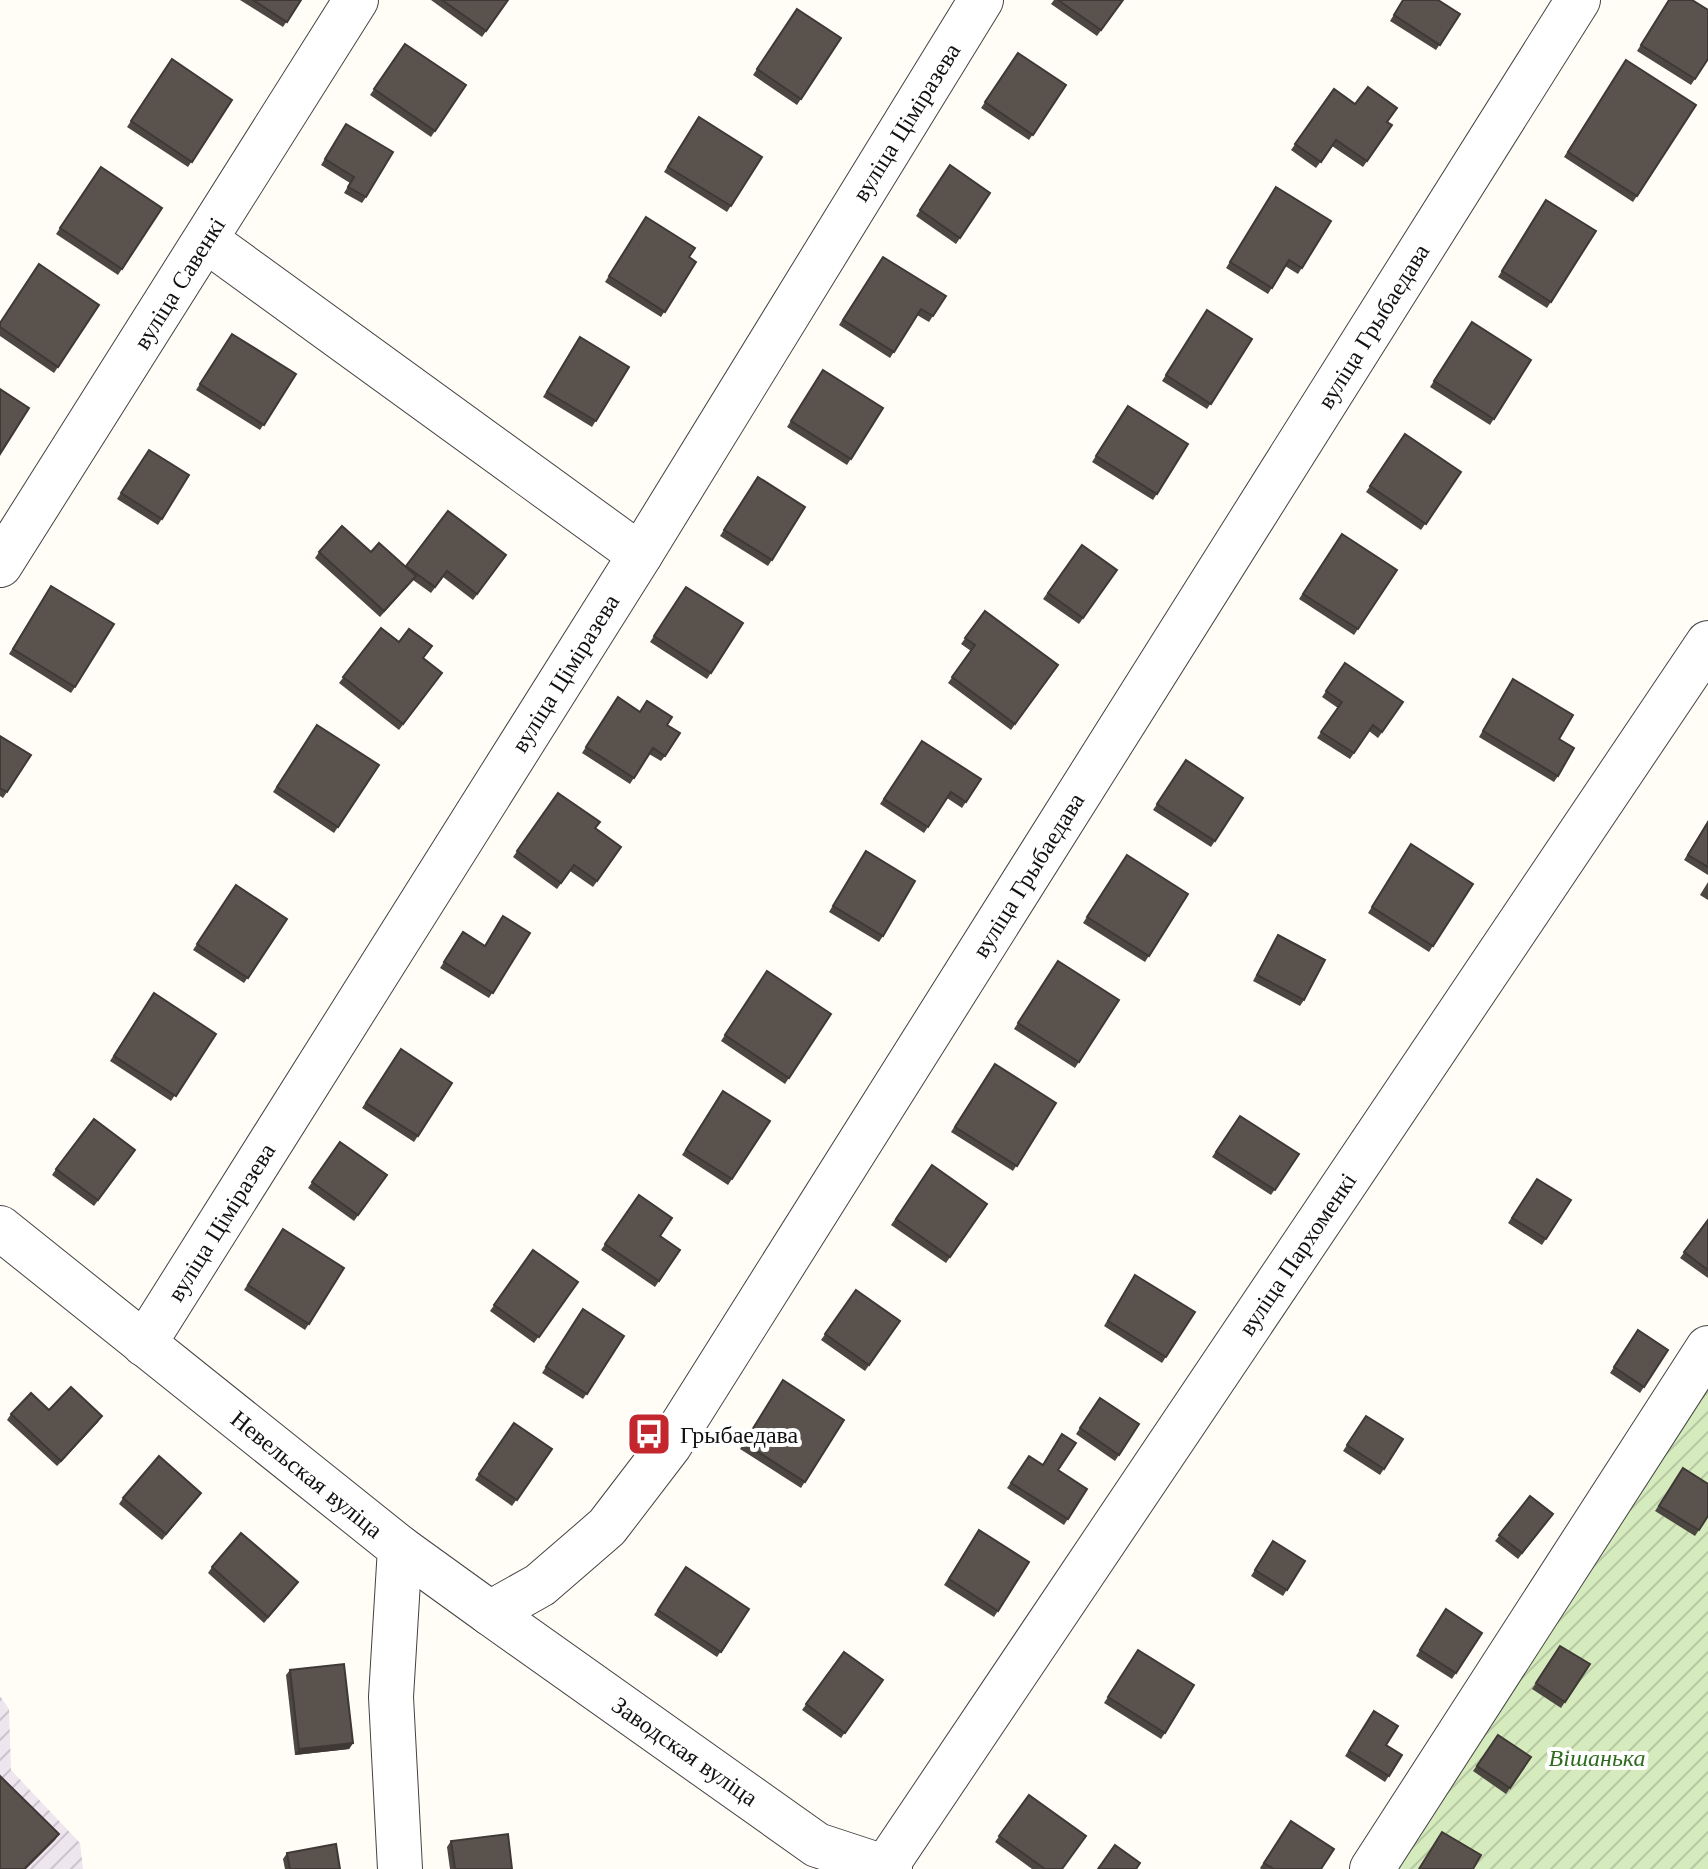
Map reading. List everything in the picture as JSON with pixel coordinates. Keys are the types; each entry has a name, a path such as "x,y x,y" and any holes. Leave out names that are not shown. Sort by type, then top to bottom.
{"street":[{"name":"вуліца Савенкі","path":"0,565 356,0"},
{"name":"вуліца Ціміразева","path":"144,1344 640,555 981,0"},
{"name":"вуліца Грыбаедава","path":"490,1613 540,1585 607,1527 669,1446 1578,0"},
{"path":"206,240 640,555"},
{"name":"вуліца Пархоменкі","path":"888,1868 1708,643"},
{"name":"Невельская вуліца","path":"0,1228 400,1548 391,1697 400,1869"},
{"path":"1372,1869 1708,1348"},
{"path":"400,1548 490,1613"},
{"name":"Заводская вуліца","path":"490,1613 818,1857 888,1868"}],"shaded area":[{"path":"0,1696 9,1709 11,1770 80,1843 83,1869 0,1869"}],"green space":[{"name":"Вішанька","path":"1708,1388 1708,1869 1389,1869"}],"building":[{"path":"253,0 301,0 287,22"},
{"path":"442,0 508,0 486,31"},
{"path":"1058,0 1123,0 1101,30"},
{"path":"1403,0 1438,0 1460,14 1440,45 1394,15"},
{"path":"1669,0 1692,0 1708,10 1708,59 1695,79 1641,45"},
{"path":"797,9 841,38 801,99 757,69"},
{"path":"405,44 466,85 435,131 374,89"},
{"path":"1018,53 1066,85 1033,135 985,102"},
{"path":"172,59 232,100 192,162 131,121"},
{"path":"1626,60 1696,105 1637,196 1568,152"},
{"path":"1368,87 1397,108 1387,122 1392,125 1367,161 1336,140 1321,162 1295,144 1334,89 1355,104"},
{"path":"699,117 762,157 731,206 668,167"},
{"path":"346,124 393,152 366,197 348,187 354,177 325,159"},
{"path":"950,165 990,193 960,238 920,210"},
{"path":"101,167 162,208 122,269 60,228"},
{"path":"1276,187 1331,221 1302,268 1289,260 1272,288 1230,262"},
{"path":"1546,200 1596,231 1551,302 1502,271"},
{"path":"646,217 695,248 689,257 696,262 665,312 609,276"},
{"path":"883,257 946,296 933,316 921,309 894,352 843,320"},
{"path":"39,264 99,305 58,367 0,327"},
{"path":"1207,310 1252,339 1211,404 1166,375"},
{"path":"1472,322 1531,360 1494,419 1434,381"},
{"path":"232,334 296,374 264,425 200,384"},
{"path":"580,337 629,367 596,421 547,392"},
{"path":"823,370 883,408 851,459 791,421"},
{"path":"0,389 29,408 0,454"},
{"path":"1128,406 1188,444 1157,494 1096,456"},
{"path":"1405,434 1461,472 1426,524 1370,486"},
{"path":"149,450 189,475 162,519 121,493"},
{"path":"758,477 805,507 772,560 724,530"},
{"path":"448,511 506,555 477,594 447,571 435,587 406,566"},
{"path":"342,526 371,552 379,543 416,576 384,611 319,552"},
{"path":"1342,534 1397,570 1358,629 1303,594"},
{"path":"1082,545 1117,570 1083,618 1048,593"},
{"path":"51,586 114,624 75,687 13,649"},
{"path":"686,587 743,623 711,673 654,636"},
{"path":"985,611 1058,665 1015,724 952,677 975,645 965,638"},
{"path":"381,628 399,642 409,629 432,646 423,658 442,673 403,724 343,677"},
{"path":"1345,663 1403,702 1382,732 1373,725 1354,753 1321,732 1342,702 1326,691"},
{"path":"1513,679 1573,715 1559,739 1574,748 1558,776 1483,731"},
{"path":"618,697 640,712 647,701 672,717 667,725 680,733 665,756 653,748 634,778 586,747"},
{"path":"317,725 379,765 338,827 277,787"},
{"path":"0,736 31,755 7,792 0,788"},
{"path":"922,741 981,779 966,802 951,792 928,827 884,799"},
{"path":"1186,760 1243,798 1215,841 1157,804"},
{"path":"558,793 600,822 595,828 621,847 597,881 574,865 561,883 517,851"},
{"path":"1708,822 1708,867 1688,855"},
{"path":"1411,844 1473,884 1433,946 1372,907"},
{"path":"866,851 915,881 883,936 833,906"},
{"path":"1127,855 1188,894 1149,956 1087,917"},
{"path":"236,885 287,919 248,978 197,944"},
{"path":"503,916 530,933 493,993 444,962 463,932 485,946"},
{"path":"1278,935 1325,960 1304,1000 1257,975"},
{"path":"1058,961 1119,1000 1079,1062 1018,1023"},
{"path":"767,971 831,1014 789,1078 725,1035"},
{"path":"154,993 216,1034 176,1096 114,1056"},
{"path":"401,1049 452,1083 418,1136 366,1103"},
{"path":"995,1064 1056,1103 1017,1166 955,1127"},
{"path":"723,1091 770,1121 732,1179 686,1150"},
{"path":"1240,1116 1299,1154 1275,1190 1216,1152"},
{"path":"94,1119 135,1150 98,1200 56,1169"},
{"path":"340,1142 387,1175 358,1215 312,1182"},
{"path":"932,1165 987,1204 950,1257 896,1219"},
{"path":"1537,1179 1571,1200 1546,1239 1512,1218"},
{"path":"639,1195 672,1218 660,1236 680,1250 659,1281 605,1244"},
{"path":"1708,1220 1708,1270 1684,1252"},
{"path":"283,1229 344,1268 309,1324 248,1285"},
{"path":"533,1250 578,1282 539,1337 494,1305"},
{"path":"1135,1275 1195,1312 1166,1357 1108,1321"},
{"path":"856,1290 900,1321 869,1365 825,1334"},
{"path":"583,1309 624,1336 587,1394 546,1367"},
{"path":"1638,1330 1668,1350 1644,1387 1614,1367"},
{"path":"783,1380 844,1420 805,1482 744,1443"},
{"path":"71,1387 102,1416 61,1461 11,1414 31,1393 49,1410"},
{"path":"1100,1398 1139,1424 1119,1455 1080,1428"},
{"path":"1366,1416 1403,1439 1384,1469 1347,1445"},
{"path":"514,1423 552,1449 517,1500 479,1474"},
{"path":"1062,1434 1076,1443 1058,1470 1087,1489 1068,1519 1011,1483 1029,1456 1043,1465"},
{"path":"159,1456 201,1493 166,1534 123,1498"},
{"path":"1683,1468 1708,1484 1708,1516 1699,1530 1659,1506"},
{"path":"1530,1496 1553,1514 1522,1553 1499,1535"},
{"path":"979,1530 1029,1562 998,1611 949,1579"},
{"path":"241,1533 298,1582 268,1617 212,1567"},
{"path":"1273,1541 1305,1561 1287,1590 1255,1570"},
{"path":"686,1567 749,1609 721,1652 658,1610"},
{"path":"1446,1609 1482,1633 1456,1673 1420,1650"},
{"path":"1560,1646 1590,1664 1565,1702 1536,1683"},
{"path":"1138,1650 1194,1685 1165,1733 1108,1697"},
{"path":"844,1652 883,1680 845,1733 806,1704"},
{"path":"344,1664 353,1743 299,1749 290,1670"},
{"path":"1374,1711 1398,1726 1386,1745 1402,1755 1389,1776 1349,1751"},
{"path":"1498,1735 1531,1757 1510,1788 1477,1766"},
{"path":"0,1776 59,1834 24,1869 0,1869"},
{"path":"1029,1795 1086,1836 1062,1869 1045,1869 999,1836"},
{"path":"1291,1821 1334,1849 1321,1869 1274,1869 1264,1863"},
{"path":"1442,1832 1481,1855 1473,1869 1419,1869"},
{"path":"508,1834 512,1869 455,1869 451,1841"},
{"path":"336,1844 340,1869 290,1869 287,1853"},
{"path":"1115,1845 1140,1863 1136,1869 1098,1869"}],"place":[{"name":"Грыбаедава","path":"649,1434"}]}
